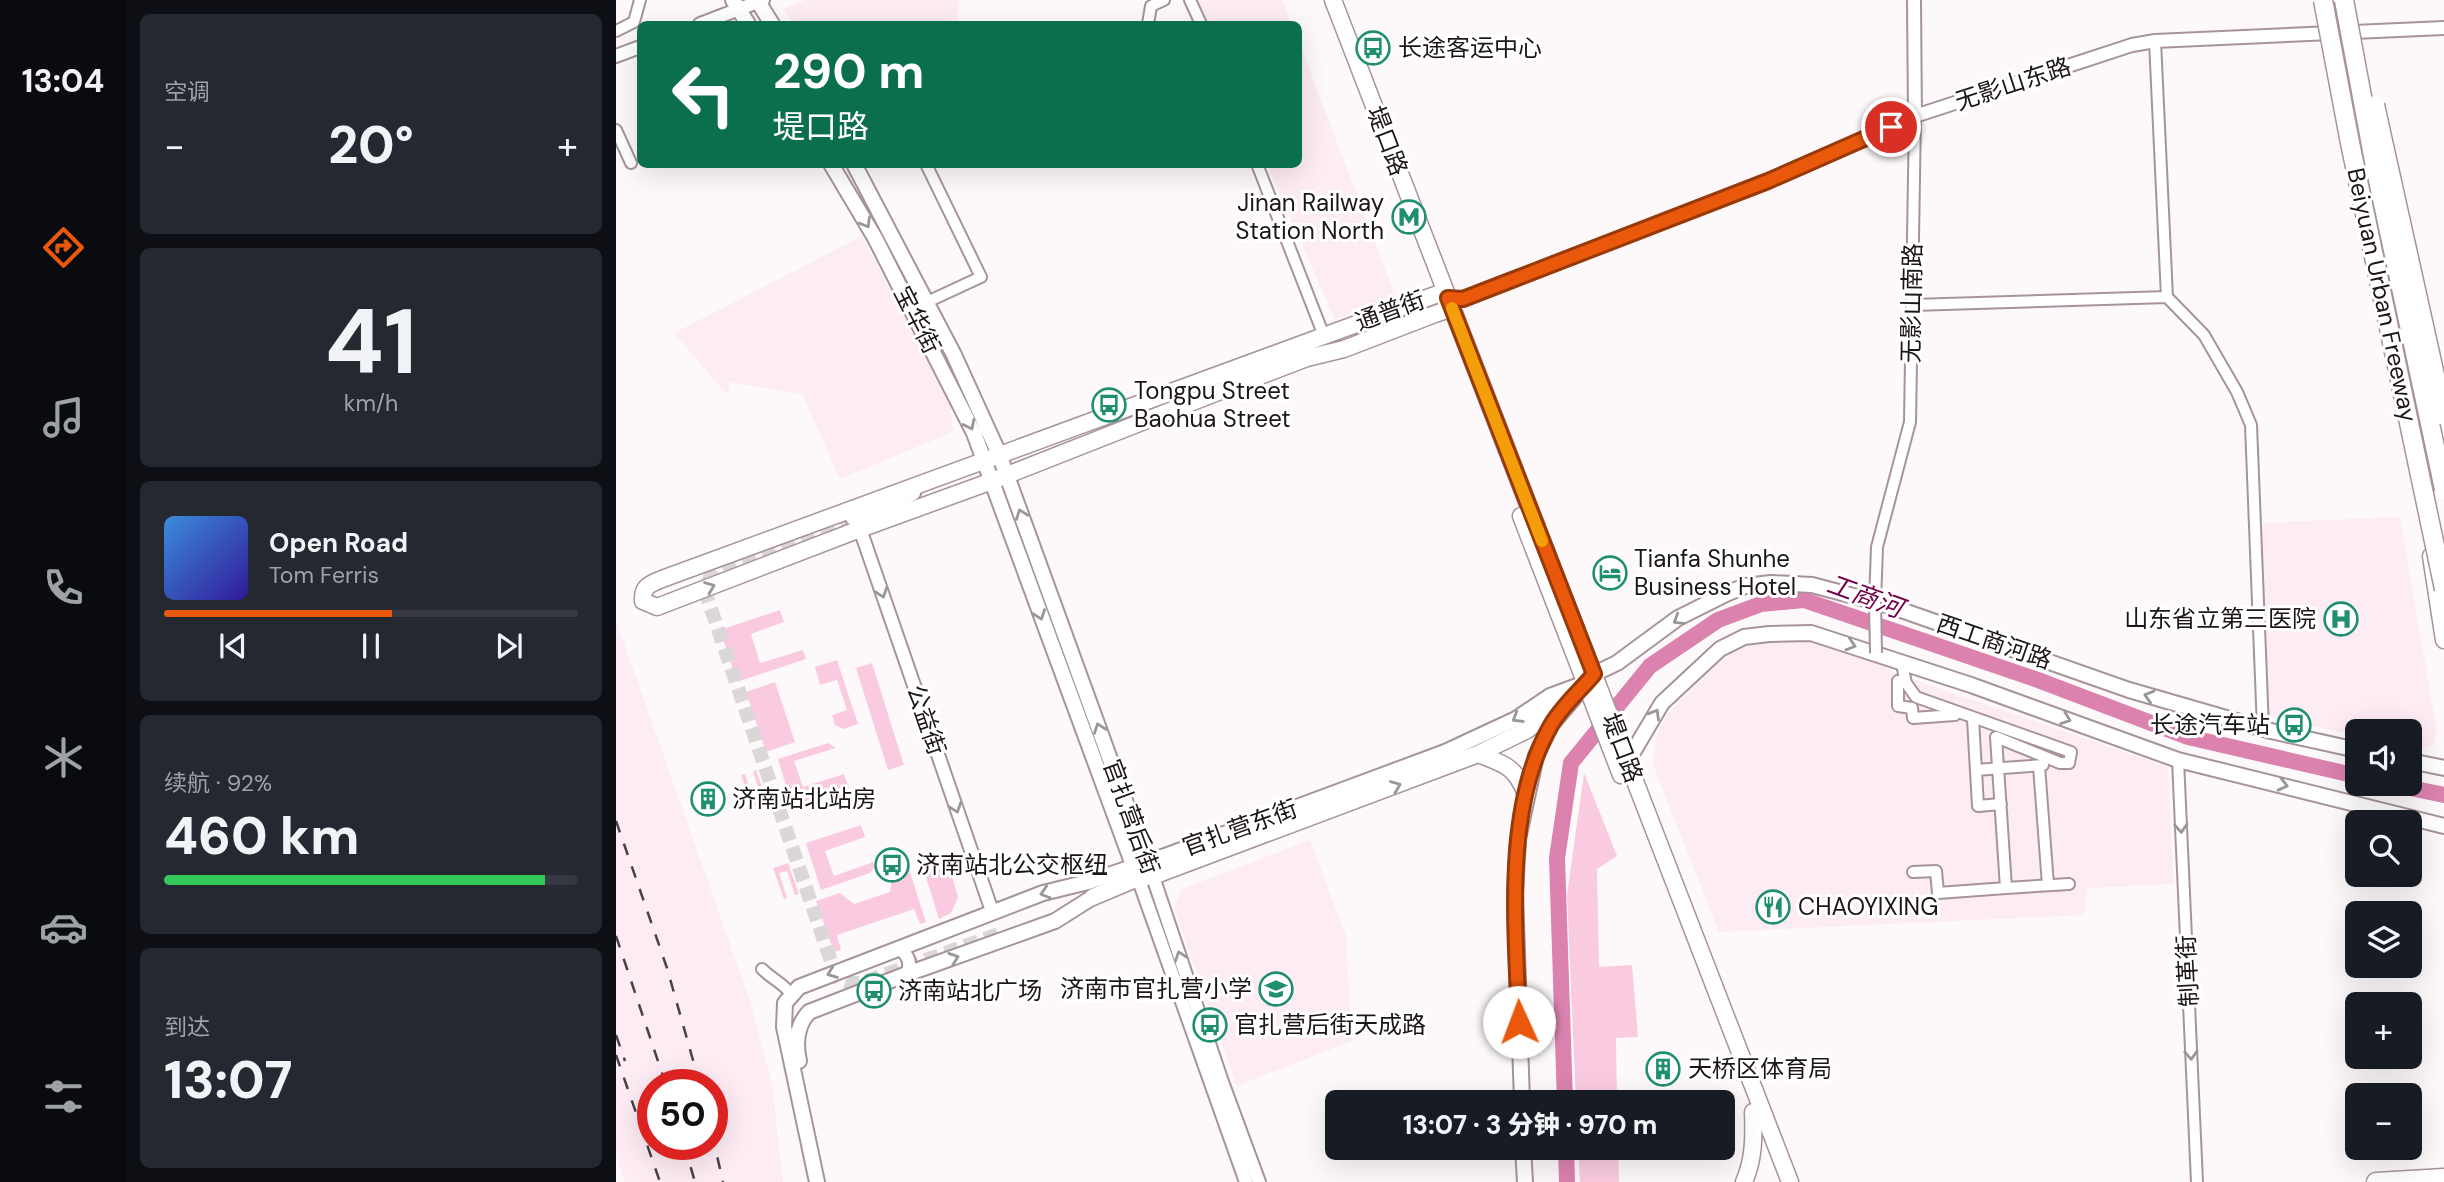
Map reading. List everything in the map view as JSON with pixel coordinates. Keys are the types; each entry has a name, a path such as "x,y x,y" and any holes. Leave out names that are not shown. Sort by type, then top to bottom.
{"highway":[{"path":"2323,0 2326,42 2357,219 2438,584"},
{"name":"Beiyuan Urban Freeway","path":"2344,0 2374,161 2444,489"},
{"path":"2352,0 2444,416"},
{"path":"2376,1182 2444,1178"}],"main road":[{"name":"堤口路","path":"1324,0 1590,685 1790,1182"},
{"name":"堤口路","path":"1333,0 1443,301"},
{"path":"2316,0 2326,42"},
{"path":"2352,0 2377,134 2444,450"},
{"path":"759,1 770,21"},
{"path":"736,5 746,21"},
{"name":"宝华街","path":"833,168 875,238 974,433 992,457"},
{"name":"宝华街","path":"856,168 954,355 999,478"},
{"name":"通普街","path":"1443,301 1344,349 1307,358 999,478 856,523 657,607 643,601 643,592 648,585 655,582 1324,336 1443,301"},
{"path":"856,523 960,468"},
{"name":"官扎营后街","path":"999,478 1143,870"},
{"name":"西工商河路","path":"1522,1090 1515,893 1518,839 1536,756 1550,725 1590,685 1678,618 1745,586 1771,583 1812,585 1875,601 2129,690 2263,729 2345,747"},
{"path":"2438,584 2444,640"},
{"name":"西工商河路","path":"1624,767 1662,703 1720,649 1744,638 1769,634 1811,633 1972,685 2178,760 2444,826"},
{"name":"官扎营东街","path":"791,994 810,981 1043,892 1143,870 1478,754 1527,730 1590,685"},
{"name":"官扎营东街","path":"826,1182 796,1049 797,1034 809,1012 1055,921 1143,870 1475,740 1516,719 1550,696 1590,685"},
{"path":"1478,754 1507,765 1520,778 1526,794"},
{"path":"2422,763 2444,768"},
{"name":"堤口路","path":"1624,767 1779,1182"},
{"path":"1002,933 1093,897"},
{"path":"791,994 785,1003 783,1014 788,1051 817,1182"},
{"path":"1744,1182 1755,1140 1752,1112"},
{"path":"1524,1160 1525,1182"}],"street":[{"path":"616,31 634,22 640,0"},
{"path":"1148,21 1151,6 1164,0"},
{"path":"1190,0 1200,21"},
{"name":"无影山南路","path":"1876,653 1877,547 1910,422 1915,117 1914,0"},
{"path":"706,21 736,5 759,1"},
{"name":"无影山东路","path":"1443,301 1463,299 1729,196 1915,117 2086,60 2155,41 2326,42 2358,32 2444,28"},
{"path":"2155,41 2167,298 2204,335 2237,392 2251,425 2263,729"},
{"path":"616,57 637,48"},
{"path":"616,130 631,163"},
{"path":"927,302 981,277 928,168"},
{"path":"1259,168 1324,336"},
{"path":"1913,305 2167,298"},
{"name":"公益街","path":"856,523 992,912"},
{"path":"1902,664 1905,680 1916,697 1973,719 1996,732 2071,752 2069,763 1976,770"},
{"path":"1905,680 1898,681 1898,706 1912,708 1913,718 1961,715"},
{"path":"1973,719 1978,806 2001,804"},
{"path":"1996,732 2006,888"},
{"name":"制革街","path":"2178,760 2197,1182"},
{"path":"2039,765 2048,885"},
{"name":"官扎营后街","path":"1143,870 1246,1182"},
{"name":"官扎营后街","path":"1143,870 1259,1182"},
{"path":"1913,872 1936,871 1938,893 2070,884"},
{"path":"899,948 909,959 907,974"},
{"path":"762,969 772,979 782,983 791,994"}],"shaded area":[{"path":"805,0 960,0 956,21 791,21 783,9"},
{"path":"1196,0 1282,0 1291,21 1206,21"},
{"path":"1302,50 1395,295 1335,320 1268,168 1302,168"},
{"path":"862,236 950,402 953,432 840,479 802,394 730,382 727,395 674,333"},
{"name":"山东省立第三医院","path":"2400,517 2437,732 2433,744 2422,750 2422,719 2345,719 2345,733 2268,716 2259,523"},
{"path":"780,610 784,622 751,634 760,663 803,650 806,659 737,682 720,630"},
{"path":"616,620 750,1001 772,1084 783,1182 625,1182 616,1155"},
{"path":"1769,640 1812,641 1870,657 1892,672 2168,767 2174,884 2088,888 2084,915 1719,932 1653,765 1657,734 1668,713 1732,649"},
{"path":"837,660 858,724 843,729 835,725 832,715 847,710 837,680 820,685 815,667"},
{"path":"872,663 904,765 888,770 856,668"},
{"path":"775,682 795,742 766,752 746,692"},
{"path":"828,743 836,748 794,761 803,787 844,774 849,788 792,806 778,759"},
{"path":"756,770 767,801 752,806 741,775 745,774 753,797 760,794 753,771"},
{"path":"1584,773 1617,856 1597,869 1599,967 1632,965 1638,1037 1616,1038 1617,1090 1575,1090 1567,895"},
{"path":"861,825 865,837 825,851 834,876 873,862 875,867 870,873 821,890 806,843"},
{"name":"济南市官扎营小学","path":"1310,840 1346,936 1352,1041 1237,1086 1174,909 1182,889"},
{"path":"788,863 799,894 795,895 787,871 779,873 787,898 784,899 773,868"},
{"path":"949,866 958,897 951,913 939,919 925,874"},
{"path":"909,869 926,922 920,924 914,909 837,935 841,950 834,952 816,901 840,893 854,904 890,892 893,874"},
{"path":"1579,1160 1618,1160 1619,1182 1580,1182"}],"waterway":[{"name":"工商河","path":"1565,1090 1557,858 1571,763 1650,666 1718,620 1761,604 1804,600 2038,680 2188,737 2345,773"},
{"name":"工商河","path":"2422,790 2444,795"},
{"name":"工商河","path":"1566,1160 1567,1182"}],"tunnel":[{"path":"853,518 720,566 709,580 707,592 836,976 847,982 861,983 1002,933"}],"railway":[{"path":"616,821 667,968 695,1069"},
{"path":"616,936 661,1069"},
{"path":"616,1035 625,1061"},
{"path":"616,1055 660,1182"},
{"path":"689,1160 695,1182"},
{"path":"718,1160 723,1182"}],"slow traffic":[{"path":"1452,308 1542,541"}],"place":[{"name":"长途客运中心","path":"1373,48"},
{"name":"Jinan Railway Station North","path":"1409,217"},
{"name":"Tongpu Street Baohua Street","path":"1109,405"},
{"name":"Tianfa Shunhe Business Hotel","path":"1610,573"},
{"name":"山东省立第三医院","path":"2341,619"},
{"name":"长途汽车站","path":"2294,725"},
{"name":"济南站北站房","path":"708,799"},
{"name":"济南站北公交枢纽","path":"892,865"},
{"name":"CHAOYIXING","path":"1773,907"},
{"name":"济南市官扎营小学","path":"1276,989"},
{"name":"济南站北广场","path":"874,991"},
{"name":"官扎营后街天成路","path":"1210,1025"},
{"name":"天桥区体育局","path":"1663,1069"}],"route":[{"path":"1519,1022 1515,893 1518,839 1526,794 1536,756 1550,725 1594,674 1448,298 1463,299 1768,181 1891,127"}]}
